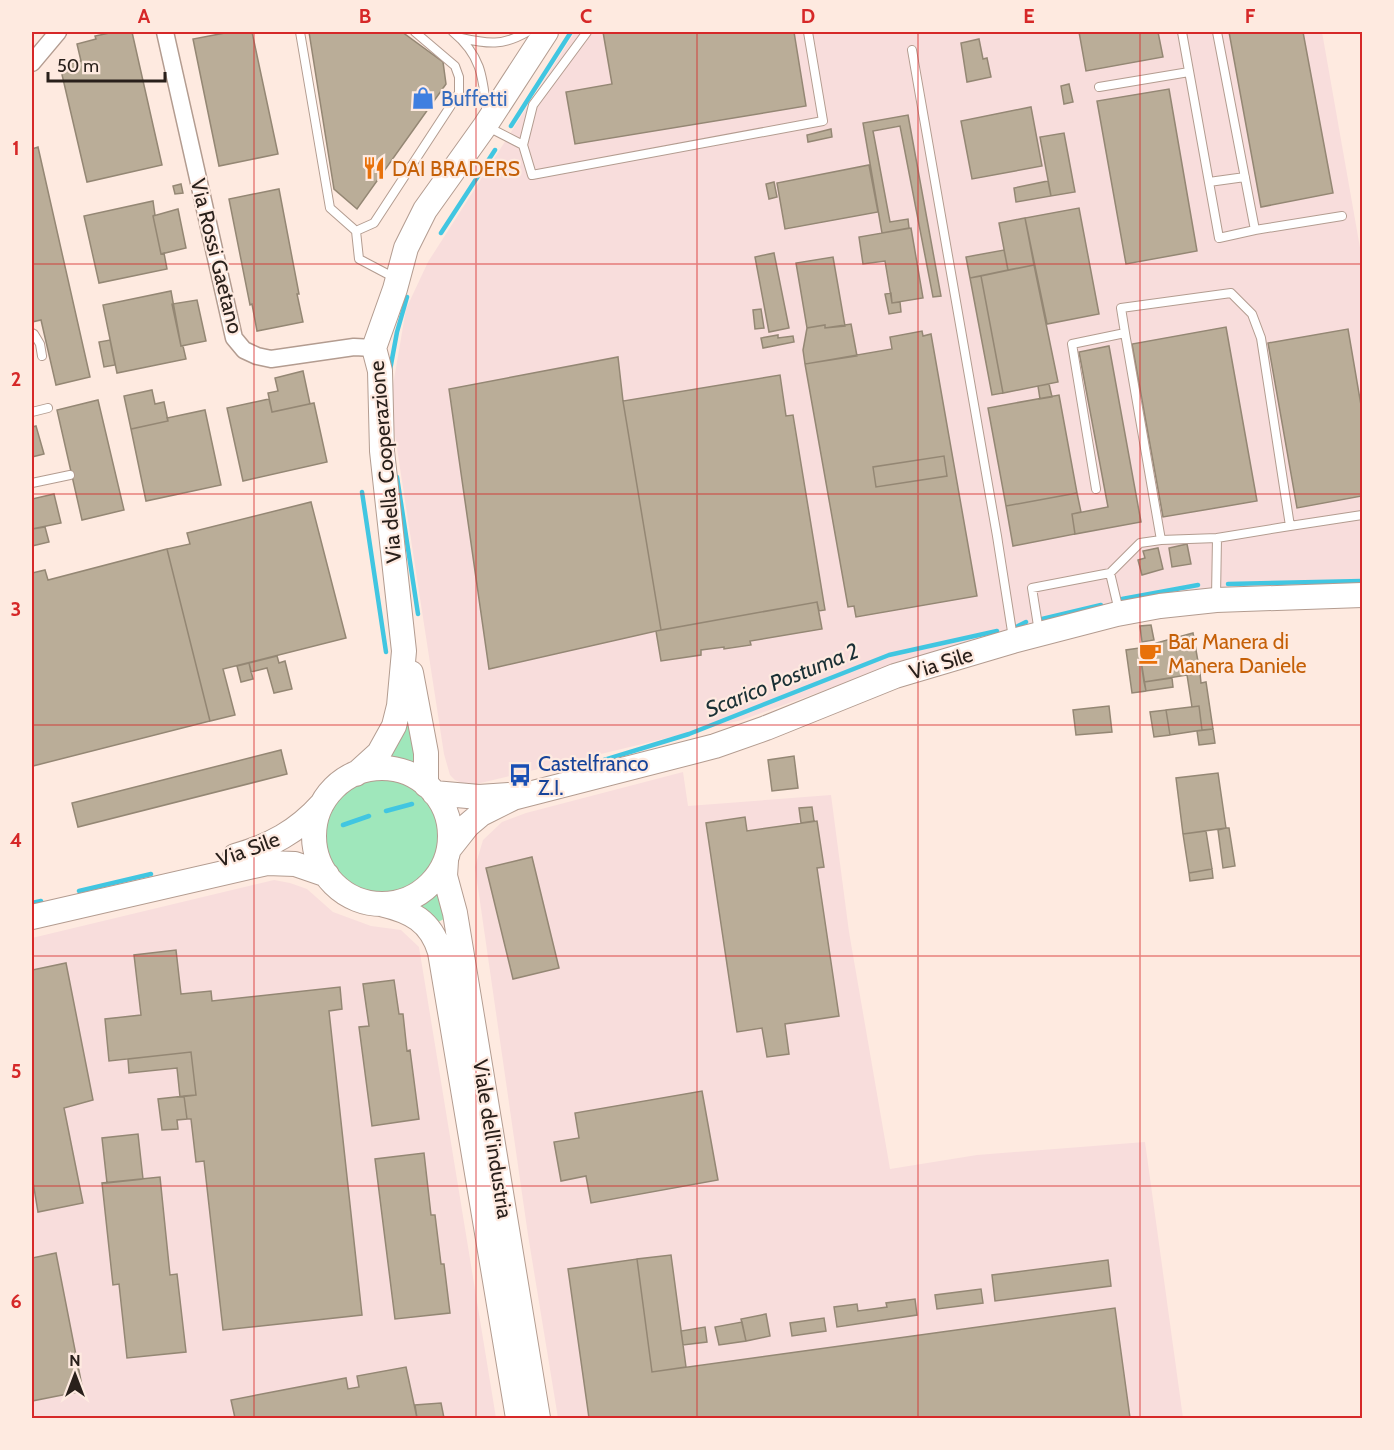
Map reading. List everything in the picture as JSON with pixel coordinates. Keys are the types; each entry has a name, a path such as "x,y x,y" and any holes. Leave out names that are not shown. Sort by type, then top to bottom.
{"street":[{"path":"32,63 58,32"},
{"name":"Via Rossi Gaetano","path":"165,32 234,339 244,350 256,356 271,359 354,347 374,348"},
{"name":"Via della Cooperazione","path":"430,789 424,743 404,651 382,452 380,372 374,348 398,279 406,248 425,210 546,32"},
{"name":"Via Sile","path":"447,855 468,825 497,805 532,792 715,746 895,676 1013,641 1160,606 1216,600 1362,595"},
{"name":"Via della Cooperazione","path":"356,774 379,753 394,726 399,705 404,651"},
{"path":"377,769 398,771 418,779 430,789 443,807 449,824 447,855 435,879 420,892 401,901 381,904 350,896 341,890 327,875 317,856 315,845 316,823 324,803 338,786 356,774 377,769"},
{"name":"Via Sile","path":"430,789 479,797 532,792"},
{"name":"Via Sile","path":"164,885 207,864 261,848 292,832 324,803"},
{"name":"Viale dell'industria","path":"447,855 445,876 455,913 538,1419"},
{"name":"Via Sile","path":"32,917 164,885 278,862 303,866 327,875"},
{"name":"Viale dell'industria","path":"381,904 410,914 425,924 435,936 440,952 518,1419"}],"lane":[{"path":"300,32 330,208 356,231 359,259 398,279"},
{"path":"356,231 374,223 459,93 459,77 455,66 415,32"},
{"path":"453,32 461,38 480,65 483,76 486,123 523,146"},
{"path":"461,38 494,43 506,42 527,32"},
{"path":"587,32 533,105 523,146 531,175 823,121 808,32"},
{"path":"1182,32 1219,238 1342,216"},
{"path":"1217,32 1255,230"},
{"path":"912,50 1013,641"},
{"path":"1100,87 1189,72"},
{"path":"1209,182 1245,177"},
{"path":"1161,540 1121,308 1232,293 1252,314 1261,338 1290,526"},
{"path":"32,333 38,341 42,356"},
{"path":"1096,489 1072,344 1125,333"},
{"path":"32,412 48,408"},
{"path":"32,483 70,475"},
{"path":"1040,634 1032,588 1110,573 1140,543 1216,538 1362,515"},
{"path":"1216,538 1216,600"},
{"path":"1110,573 1120,614"},
{"path":"216,875 215,870 246,859 261,848"}],"shaded area":[{"path":"575,32 1322,32 1362,259 1362,579 1218,587 1134,598 914,658 742,720 468,786 455,780 450,775 444,754 390,403 406,309 428,262"},
{"path":"683,772 688,806 831,795 849,932 890,1169 977,1155 1145,1142 1183,1418 558,1418 528,1235 475,867 483,840 502,822 526,813"},
{"path":"274,880 307,889 333,912 371,926 401,930 419,947 496,1418 32,1418 32,938"}],"green space":[{"path":"404,701 420,770 401,762 387,760"},
{"path":"382,780 404,784 422,796 434,814 438,836 434,858 422,876 404,888 382,892 360,888 342,876 330,858 326,836 330,814 342,796 360,784"},
{"path":"438,887 446,918 434,924 413,906"}],"building":[{"path":"114,32 132,32 162,165 87,182 60,66 81,61 77,44 96,39 95,36"},
{"path":"230,32 252,32 278,154 219,166 193,39"},
{"path":"309,32 402,32 443,62 446,84 357,209 334,189"},
{"path":"603,32 794,32 806,106 575,144 566,92 612,84"},
{"path":"1079,32 1158,32 1163,57 1086,71"},
{"path":"1229,32 1303,32 1333,193 1261,207"},
{"path":"979,39 983,59 987,58 991,77 967,82 961,43"},
{"path":"1069,84 1073,102 1064,104 1061,86"},
{"path":"1169,89 1197,251 1126,264 1097,101"},
{"path":"1031,107 1042,166 972,179 961,121"},
{"path":"908,115 941,296 933,297 900,126 873,131 890,222 908,219 909,228 882,233 863,123"},
{"path":"831,129 832,137 808,142 807,135"},
{"path":"1064,133 1075,192 1051,196 1040,137"},
{"path":"38,147 90,377 56,385 41,320 32,322 32,149"},
{"path":"869,165 878,212 785,229 777,183"},
{"path":"1048,181 1051,196 1016,202 1014,188"},
{"path":"774,182 777,197 769,199 766,184"},
{"path":"181,184 183,193 175,194 173,186"},
{"path":"279,189 303,322 257,331 229,199"},
{"path":"153,201 155,215 153,216 161,254 164,253 167,269 99,283 84,216"},
{"path":"1079,208 1099,314 1047,324 1025,218"},
{"path":"178,209 186,248 161,254 153,216"},
{"path":"1025,218 1034,265 1008,270 999,223"},
{"path":"911,228 923,298 892,303 885,261 863,264 859,237"},
{"path":"1004,250 1008,270 970,278 966,257"},
{"path":"774,253 789,328 769,332 755,257"},
{"path":"833,257 845,326 825,328 825,325 807,328 796,263"},
{"path":"1034,265 1058,382 1003,393 981,276"},
{"path":"981,276 1003,393 992,395 970,278"},
{"path":"171,291 181,346 183,346 186,359 117,373 103,305"},
{"path":"891,293 892,303 900,302 901,312 889,314 885,294"},
{"path":"197,300 206,341 181,346 172,304"},
{"path":"761,309 764,328 755,329 753,310"},
{"path":"851,324 857,356 805,364 803,350 807,328"},
{"path":"1226,327 1257,501 1163,517 1132,344"},
{"path":"1348,329 1362,411 1362,496 1297,508 1268,343"},
{"path":"922,331 923,336 931,334 977,596 856,617 854,606 848,607 805,364 892,349 890,337"},
{"path":"778,335 778,338 793,336 794,342 763,348 761,338"},
{"path":"110,340 115,365 104,367 99,342"},
{"path":"1109,346 1141,522 1075,534 1072,514 1108,507 1079,352"},
{"path":"618,357 623,401 661,630 489,669 449,389"},
{"path":"303,371 310,404 272,412 268,393 278,391 275,378"},
{"path":"780,375 786,416 793,415 825,610 819,611 817,602 661,630 623,401"},
{"path":"1049,384 1052,397 1040,399 1038,386"},
{"path":"152,390 155,404 164,402 168,421 131,429 124,396"},
{"path":"1059,395 1077,493 1006,506 988,408"},
{"path":"269,399 272,412 314,403 327,462 243,481 227,408"},
{"path":"98,400 124,510 82,520 57,410"},
{"path":"205,410 221,485 146,501 131,429"},
{"path":"36,426 44,454 32,457 32,427"},
{"path":"944,456 947,476 876,487 873,467"},
{"path":"1077,493 1081,512 1072,514 1075,534 1013,546 1006,506"},
{"path":"54,494 61,523 32,529 32,499"},
{"path":"311,502 346,638 223,669 235,715 210,721 167,549 190,544 187,533"},
{"path":"45,527 49,542 32,546 32,529"},
{"path":"1187,544 1191,564 1172,567 1169,548"},
{"path":"1158,548 1163,569 1142,575 1138,560 1145,558 1143,551"},
{"path":"167,549 210,721 33,766 32,573 45,570 48,580"},
{"path":"817,602 822,629 750,641 751,645 701,650 701,655 661,661 656,631"},
{"path":"1151,625 1154,640 1142,642 1140,626"},
{"path":"1193,633 1200,673 1144,682 1139,648 1155,646 1156,643"},
{"path":"1139,648 1146,691 1132,693 1126,650"},
{"path":"277,656 279,663 285,661 292,689 274,693 267,668 251,672 249,663"},
{"path":"249,663 253,679 241,682 237,666"},
{"path":"1200,673 1201,683 1206,682 1213,729 1202,730 1199,706 1192,707 1187,675"},
{"path":"1172,678 1173,687 1146,691 1144,682"},
{"path":"1109,706 1112,732 1076,735 1073,710"},
{"path":"1199,706 1202,730 1170,735 1166,710"},
{"path":"1166,710 1170,735 1154,737 1150,712"},
{"path":"1213,729 1215,743 1199,745 1197,731"},
{"path":"281,750 287,774 78,827 72,803"},
{"path":"794,756 798,788 772,791 768,760"},
{"path":"1218,773 1226,828 1183,834 1176,778"},
{"path":"812,807 814,821 801,823 799,808"},
{"path":"745,817 747,831 817,821 824,867 817,868 839,1016 785,1024 789,1054 767,1057 762,1028 737,1032 706,823"},
{"path":"1229,828 1235,866 1223,868 1218,830"},
{"path":"1206,831 1212,869 1189,873 1183,834"},
{"path":"532,857 559,968 513,979 486,868"},
{"path":"1212,869 1213,878 1190,881 1189,873"},
{"path":"176,950 181,994 211,991 212,1001 340,987 342,1009 329,1011 362,1315 223,1330 204,1161 196,1162 191,1119 187,1119 184,1096 196,1095 191,1052 109,1061 105,1019 141,1015 134,955"},
{"path":"66,963 93,1100 64,1108 83,1203 38,1212 32,1176 32,970"},
{"path":"394,980 399,1014 403,1014 407,1051 410,1050 419,1119 372,1126 359,1027 369,1026 363,984"},
{"path":"191,1052 196,1095 180,1097 177,1068 129,1073 128,1059"},
{"path":"702,1091 718,1180 591,1203 586,1176 561,1181 554,1142 579,1138 575,1113"},
{"path":"184,1096 187,1119 177,1120 178,1129 162,1130 158,1099"},
{"path":"138,1134 143,1179 107,1183 102,1138"},
{"path":"424,1153 431,1215 435,1215 450,1313 395,1319 375,1159"},
{"path":"160,1177 170,1275 177,1274 186,1352 127,1358 119,1284 113,1285 102,1183"},
{"path":"56,1253 83,1391 32,1401 32,1258"},
{"path":"671,1255 686,1367 652,1372 637,1259"},
{"path":"637,1259 652,1372 1115,1308 1130,1418 589,1418 568,1269"},
{"path":"1108,1260 1111,1286 995,1301 992,1275"},
{"path":"981,1289 983,1303 937,1309 935,1295"},
{"path":"915,1299 917,1315 837,1327 834,1307 857,1304 858,1311 887,1307 886,1303"},
{"path":"766,1314 770,1336 746,1341 741,1319"},
{"path":"824,1318 826,1331 792,1336 790,1323"},
{"path":"742,1322 746,1341 719,1345 715,1327"},
{"path":"705,1327 707,1342 683,1345 681,1331"},
{"path":"406,1367 417,1418 235,1418 231,1400 346,1378 348,1389 359,1387 357,1376"},
{"path":"441,1403 444,1418 417,1418 415,1405"}],"waterway":[{"path":"511,126 571,32"},
{"path":"441,233 495,150"},
{"path":"390,370 397,332 407,297"},
{"path":"397,477 418,614"},
{"name":"Scarico Postuma 2","path":"362,492 386,652"},
{"name":"Scarico Postuma 2","path":"1228,584 1362,581"},
{"name":"Scarico Postuma 2","path":"1122,599 1198,585"},
{"name":"Scarico Postuma 2","path":"1042,619 1101,605"},
{"name":"Scarico Postuma 2","path":"1018,626 1026,622"},
{"name":"Scarico Postuma 2","path":"581,767 689,734 889,655 997,631"},
{"name":"Scarico Postuma 2","path":"386,811 412,804"},
{"path":"343,825 369,816"},
{"path":"79,891 151,874"},
{"path":"32,903 41,901"}],"place":[{"name":"Buffetti","path":"423,98"},
{"name":"DAI BRADERS","path":"374,168"},
{"name":"Bar Manera di Manera Daniele","path":"1150,653"},
{"name":"Castelfranco Z.I.","path":"520,775"}]}
